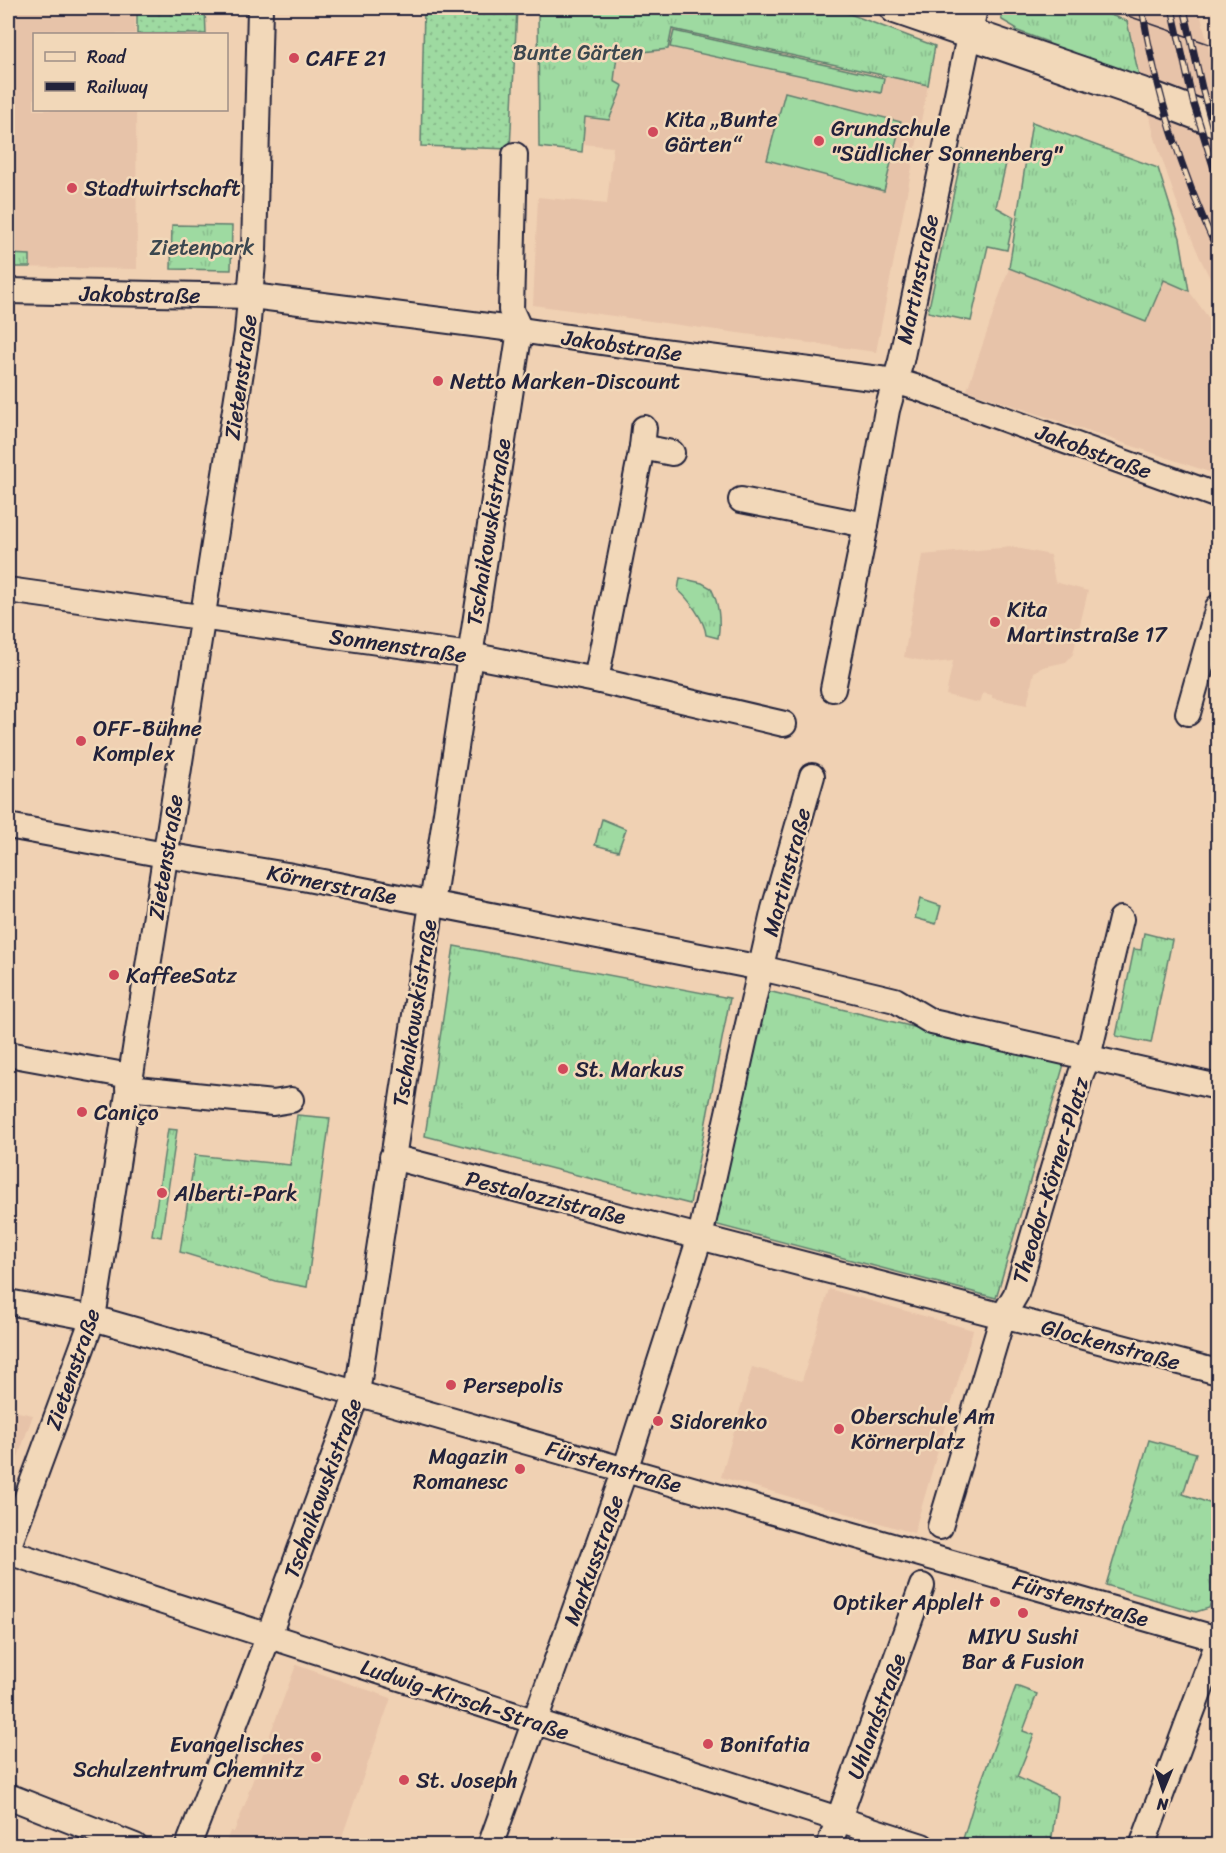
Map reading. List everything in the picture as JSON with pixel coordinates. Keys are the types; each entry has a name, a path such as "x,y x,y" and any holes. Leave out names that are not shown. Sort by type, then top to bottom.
{"main road":[{"path":"895,8 973,20 1142,93 1218,122"}],"street":[{"name":"Zietenstraße","path":"8,1550 93,1318 252,296 260,8"},
{"name":"Martinstraße","path":"833,689 887,411 973,20"},
{"name":"Tschaikowskistraße","path":"188,1845 269,1635 357,1393 520,330 511,310 515,155"},
{"name":"Jakobstraße","path":"8,291 252,296 895,381 1218,496"},
{"path":"596,680 643,437 672,453"},
{"path":"741,500 866,525"},
{"name":"Sonnenstraße","path":"8,590 470,655 596,680 784,724"},
{"path":"1188,713 1218,607"},
{"name":"Martinstraße","path":"760,968 774,909 812,776"},
{"name":"Körnerstraße","path":"8,826 287,875 760,968"},
{"path":"1121,919 1088,1057 1218,1087"},
{"path":"760,968 700,1237 1003,1316 940,1527"},
{"name":"Theodor-Körner-Platz","path":"760,968 895,1000 932,1022 1088,1057 1016,1294 1003,1316"},
{"path":"8,1054 129,1082 273,1103 291,1100"},
{"name":"Pestalozzistraße","path":"392,1157 700,1237"},
{"name":"Markusstraße","path":"490,1845 625,1470 700,1237"},
{"name":"Fürstenstraße","path":"8,1302 93,1318 1218,1640"},
{"name":"Glockenstraße","path":"1003,1316 1218,1372"},
{"name":"Ludwig-Kirsch-Straße","path":"8,1550 922,1845"},
{"name":"Uhlandstraße","path":"829,1845 922,1586"},
{"path":"1142,1845 1218,1640"},
{"path":"8,1796 135,1845"}],"shaded area":[{"name":"Stadtwirtschaft","path":"8,8 135,8 135,33 33,33 33,111 136,111 137,269 8,267"},
{"path":"1125,8 1199,8 1218,88 1218,294 1178,206 1154,135"},
{"name":"Grundschule \"Südlicher Sonnenberg\"","path":"672,29 928,85 876,352 533,305 538,197 607,204 613,147 583,144 585,117 609,120 623,86 614,81 617,55 668,49"},
{"path":"1009,268 1146,322 1164,280 1189,291 1218,331 1218,475 967,390"},
{"name":"Kita Martinstraße 17","path":"1012,547 1050,555 1055,582 1088,591 1073,654 1066,662 1043,667 1034,672 1027,705 992,698 992,695 983,693 980,703 946,695 953,661 932,663 904,657 922,555"},
{"name":"Oberschule Am Körnerplatz","path":"829,1289 973,1330 914,1533 721,1477 752,1367 802,1381"},
{"path":"8,1410 33,1415 8,1485"},
{"name":"Evangelisches Schulzentrum Chemnitz","path":"296,1665 391,1698 339,1845 225,1845 230,1831 234,1832 249,1794"}],"green space":[{"path":"137,8 205,8 206,33 137,33"},
{"path":"424,8 517,8 510,149 421,146"},
{"name":"Bunte Gärten","path":"538,8 834,8 935,46 928,85 672,29 668,49 617,55 614,81 623,86 609,120 585,117 582,152 539,147"},
{"path":"1000,8 1091,8 1127,21 1141,85 1049,49 1048,42 1015,30 1016,28 1002,20"},
{"path":"674,31 884,78 881,93 670,47"},
{"path":"785,92 901,122 884,191 767,160"},
{"path":"1032,122 1158,168 1180,238 1189,291 1164,280 1146,322 1009,268"},
{"path":"963,150 1007,159 996,207 1014,217 1007,250 988,246 971,321 928,312"},
{"name":"Zietenpark","path":"172,225 232,226 231,270 171,269"},
{"path":"8,254 30,255 30,267 8,267"},
{"path":"680,578 702,583 711,588 719,612 718,638 706,635 703,623 696,611 678,590"},
{"path":"602,819 626,829 618,851 595,845"},
{"path":"920,899 941,906 936,924 915,918"},
{"path":"1144,933 1172,940 1151,1043 1116,1036 1134,949 1141,950"},
{"path":"454,946 730,998 690,1204 425,1136"},
{"path":"768,991 1064,1064 996,1298 714,1224"},
{"path":"297,1115 330,1118 307,1287 275,1281 180,1252 195,1155 290,1165"},
{"path":"168,1129 177,1130 161,1237 152,1235"},
{"path":"1149,1440 1196,1453 1183,1494 1218,1506 1218,1581 1209,1608 1196,1612 1106,1585"},
{"path":"1016,1686 1037,1694 1023,1731 1034,1735 1017,1777 1057,1796 1051,1845 983,1845 963,1839 977,1793"}],"tram line":[{"path":"1105,8 1218,47"}],"railway":[{"path":"1142,8 1155,71 1172,133 1193,193 1218,252"},
{"path":"1172,8 1193,102 1218,182"},
{"path":"1184,8 1218,147"}],"place":[{"name":"CAFE 21","path":"294,58"},
{"name":"Kita „Bunte Gärten“","path":"653,132"},
{"name":"Grundschule \"Südlicher Sonnenberg\"","path":"819,141"},
{"name":"Stadtwirtschaft","path":"72,188"},
{"name":"Netto Marken-Discount","path":"438,381"},
{"name":"Kita Martinstraße 17","path":"995,622"},
{"name":"OFF-Bühne Komplex","path":"81,741"},
{"name":"KaffeeSatz","path":"114,975"},
{"name":"St. Markus","path":"563,1069"},
{"name":"Caniço","path":"82,1112"},
{"name":"Alberti-Park","path":"162,1193"},
{"name":"Persepolis","path":"451,1385"},
{"name":"Sidorenko","path":"658,1421"},
{"name":"Oberschule Am Körnerplatz","path":"839,1429"},
{"name":"Magazin Romanesc","path":"520,1469"},
{"name":"Optiker Applelt","path":"995,1602"},
{"name":"MIYU Sushi Bar & Fusion","path":"1023,1613"},
{"name":"Bonifatia","path":"708,1744"},
{"name":"Evangelisches Schulzentrum Chemnitz","path":"316,1757"},
{"name":"St. Joseph","path":"404,1780"}]}
